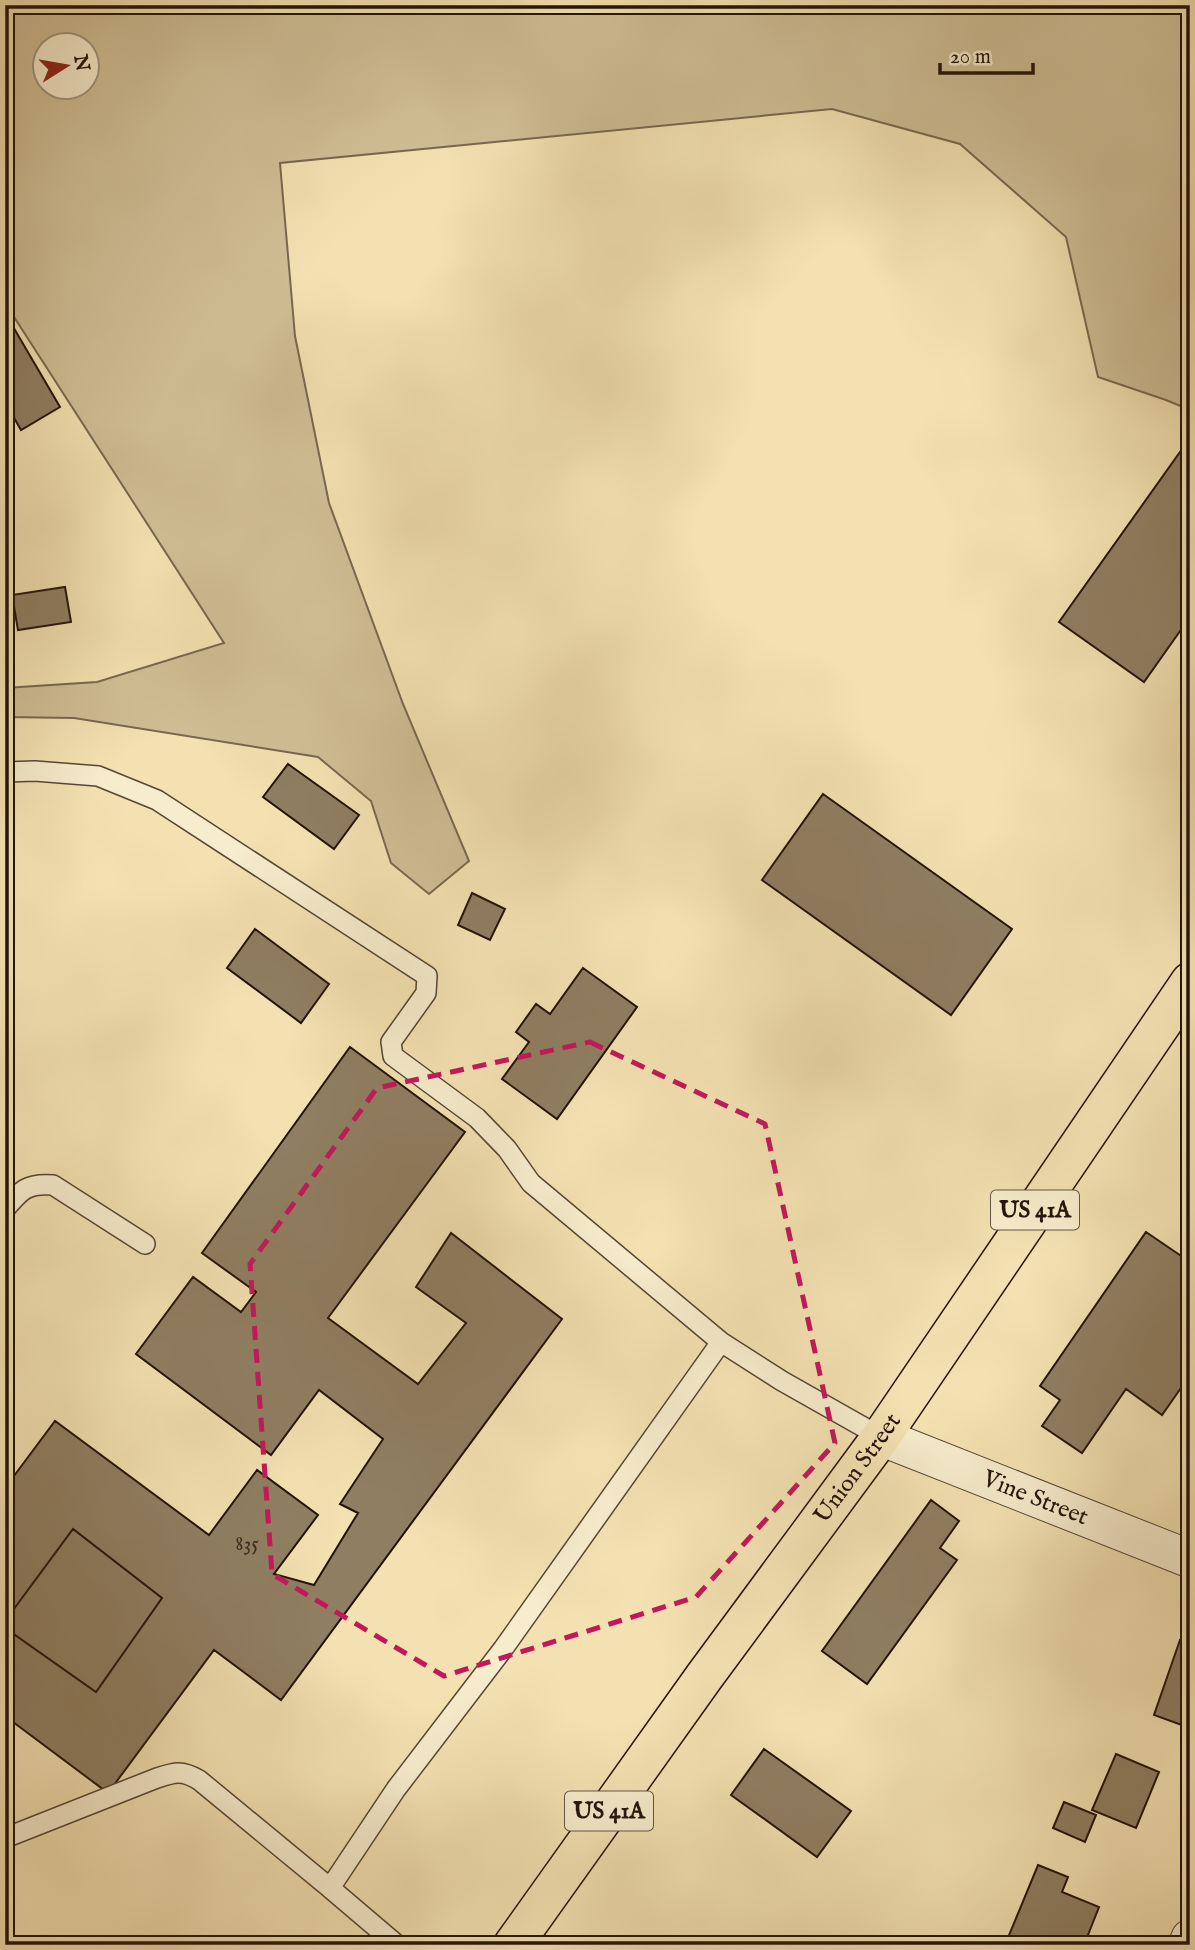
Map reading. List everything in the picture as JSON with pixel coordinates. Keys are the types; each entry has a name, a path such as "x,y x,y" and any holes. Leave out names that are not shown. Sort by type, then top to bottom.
{"main road":[{"name":"Union Street","path":"513,1945 696,1688 881,1437 1190,982"}],"street":[{"name":"Vine Street","path":"881,1437 1190,1559"},
{"path":"1187,1945 1190,1938"}],"lane":[{"path":"5,772 35,771 98,776 157,800 427,976 426,993 391,1042 393,1056 477,1118 507,1149 531,1183 721,1342 782,1381 881,1437"},
{"path":"5,1209 12,1188 53,1185 145,1244"},
{"path":"330,1888 396,1789 503,1649 721,1342"},
{"path":"5,1838 157,1778 179,1772 188,1774 199,1780 397,1945"}],"highlighted area":[{"path":"590,1042 765,1124 835,1443 696,1597 444,1676 272,1574 250,1264 377,1088"}],"shaded area":[{"path":"5,5 1190,5 1190,410 1098,377 1066,237 960,144 832,109 280,163 295,336 329,503 403,704 469,861 429,894 391,863 371,801 318,757 74,718 5,717 5,688 97,682 224,643 5,303"}],"building":[{"path":"5,313 60,407 21,430 5,402"},
{"path":"1190,438 1190,617 1144,682 1059,622"},
{"path":"65,587 71,622 18,630 12,595"},
{"path":"288,764 359,815 334,849 263,797"},
{"path":"823,794 1012,929 951,1015 762,880"},
{"path":"472,893 505,909 490,940 458,925"},
{"path":"255,929 329,984 301,1023 227,968"},
{"path":"583,968 637,1007 557,1119 502,1079 529,1042 516,1032 536,1004 550,1014"},
{"path":"350,1047 465,1132 328,1318 418,1384 466,1323 416,1287 451,1233 562,1319 281,1700 214,1650 108,1793 5,1716 5,1628 96,1692 162,1598 73,1529 5,1621 5,1488 55,1421 209,1535 257,1470 318,1515 274,1574 314,1585 358,1513 340,1504 383,1439 319,1390 271,1455 136,1354 193,1277 241,1312 256,1292 202,1253"},
{"path":"350,1047 465,1132 328,1318 418,1384 466,1323 416,1287 451,1233 562,1319 281,1700 214,1650 108,1793 5,1716 5,1488 55,1421 209,1535 257,1470 318,1515 274,1574 314,1585 358,1513 340,1504 383,1439 319,1390 271,1455 136,1354 193,1277 241,1312 256,1292 202,1253"},
{"path":"1146,1232 1190,1262 1190,1375 1162,1415 1126,1389 1082,1453 1042,1426 1060,1400 1040,1386"},
{"path":"931,1500 959,1521 940,1548 957,1560 867,1684 822,1651"},
{"path":"1180,1640 1190,1643 1190,1728 1154,1715"},
{"path":"764,1749 851,1811 817,1857 731,1795"},
{"path":"1116,1754 1159,1772 1136,1828 1092,1810"},
{"path":"1064,1802 1096,1815 1085,1842 1053,1828"},
{"path":"1038,1865 1068,1877 1062,1892 1099,1907 1084,1945 1005,1945"}]}
